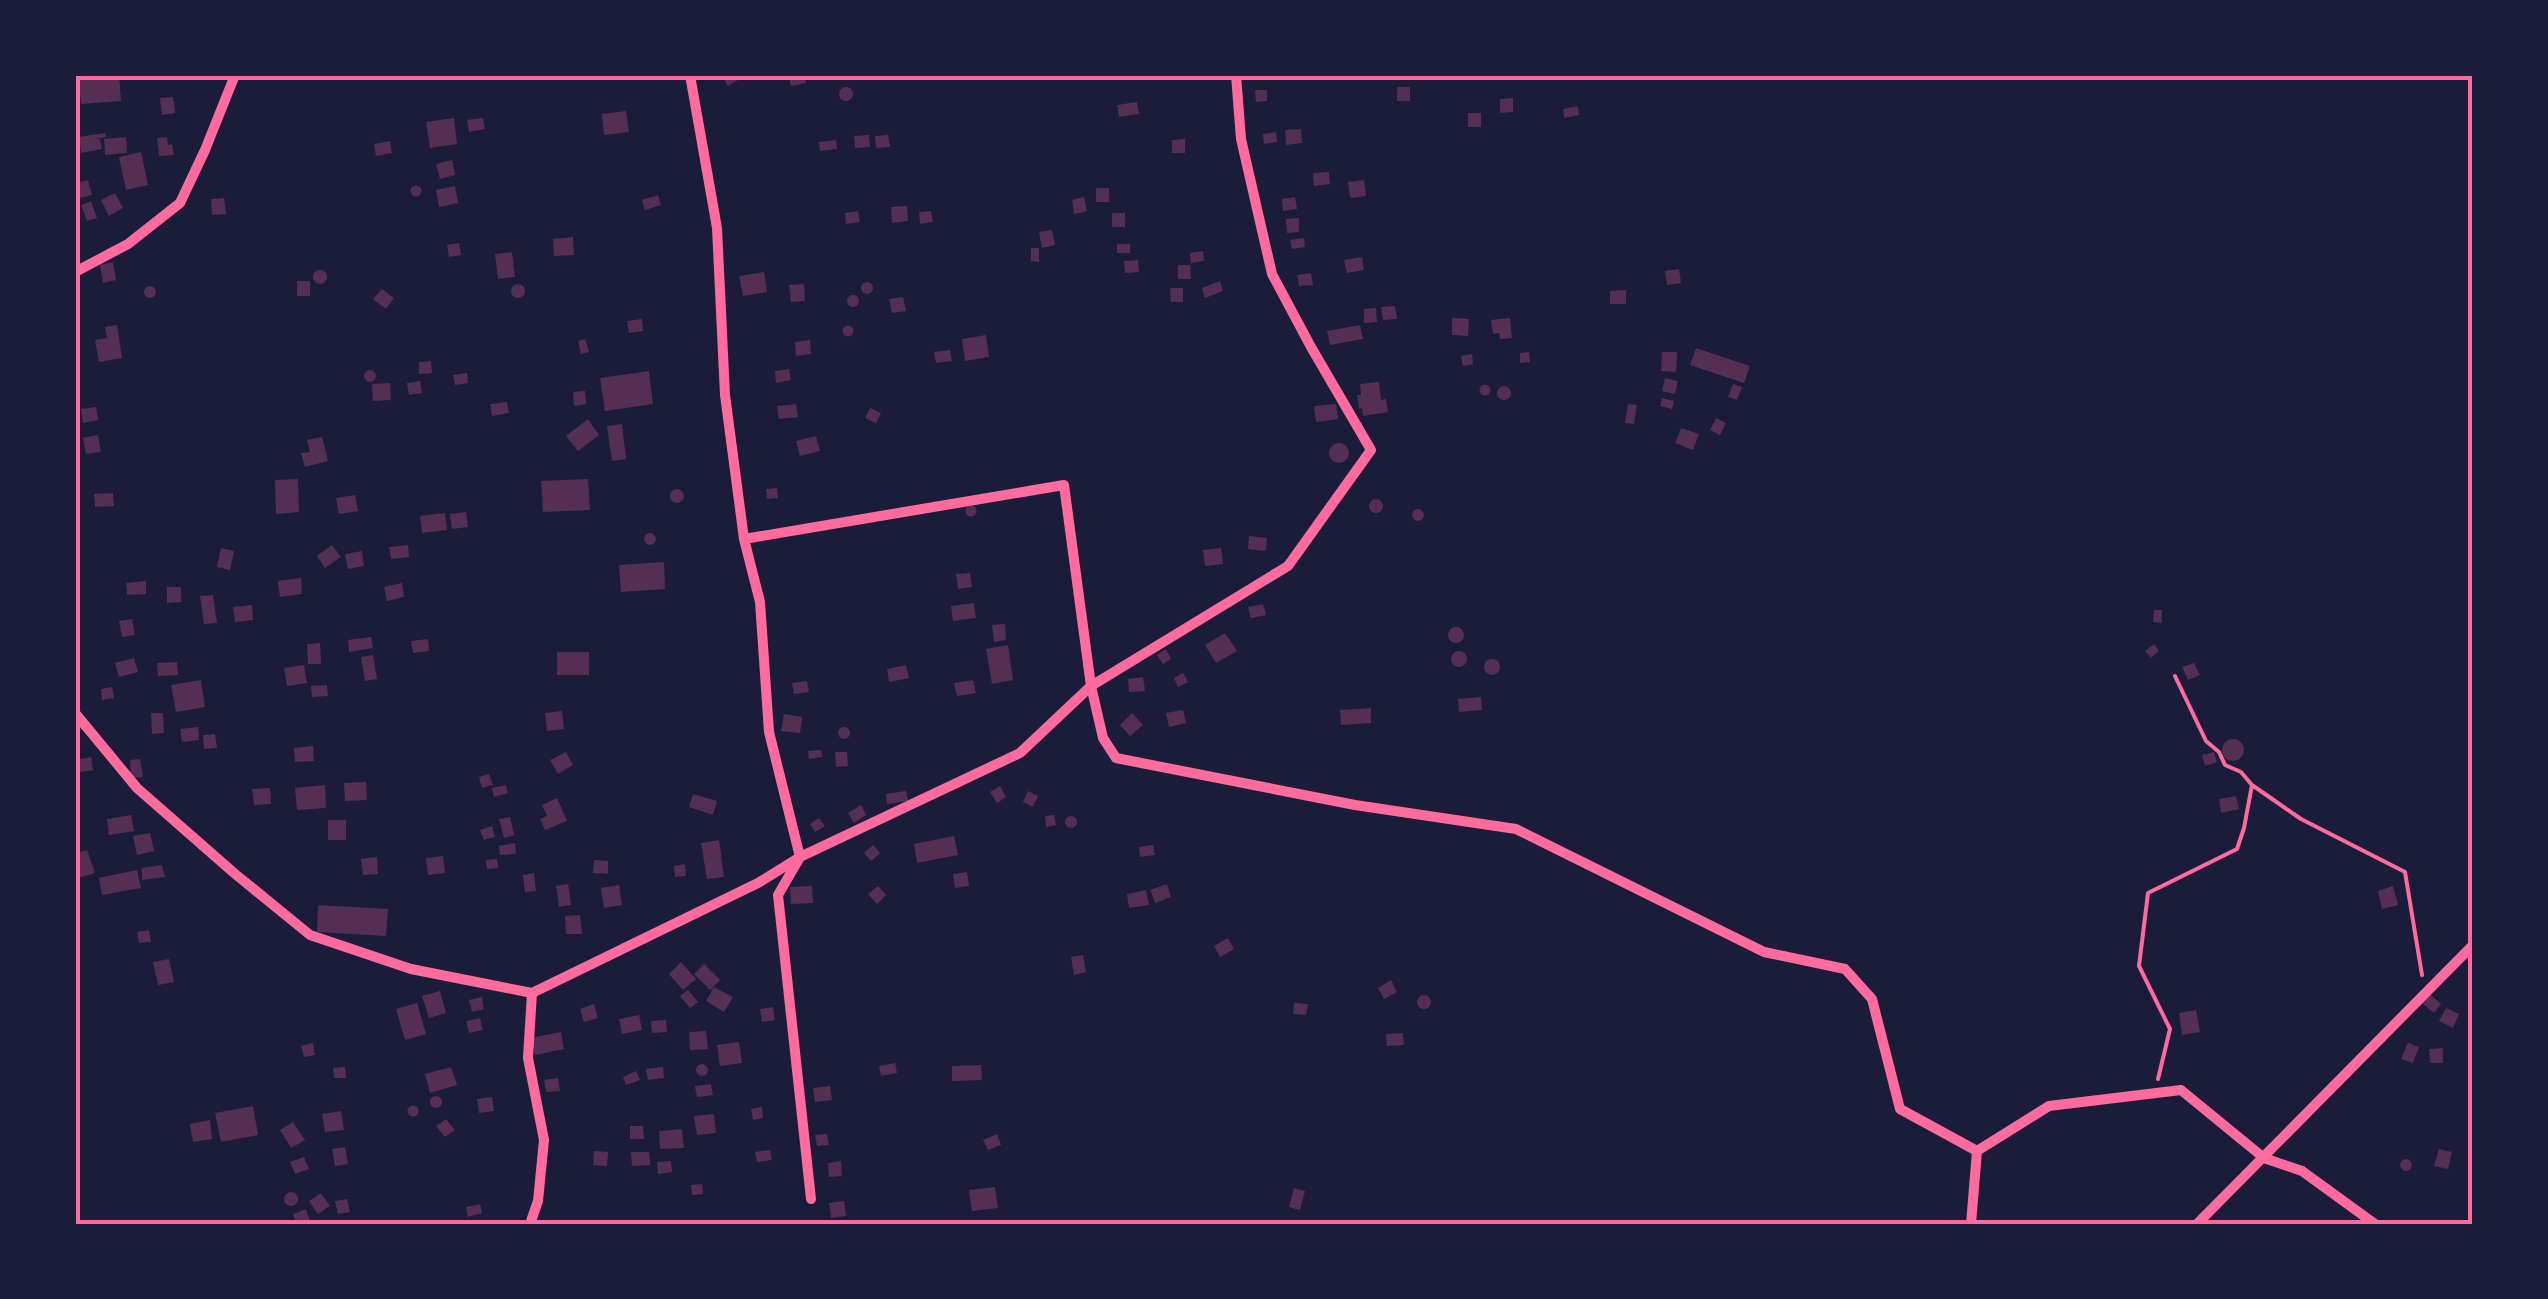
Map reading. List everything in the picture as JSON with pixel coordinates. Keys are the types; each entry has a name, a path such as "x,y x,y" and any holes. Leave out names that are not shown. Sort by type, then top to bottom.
{"street":[{"path":"75,272 128,244 180,203 235,75"},
{"path":"690,75 716,228 725,396 744,539 760,602 769,732 800,856 778,896 812,1199"},
{"path":"75,713 137,788 310,935 411,969 532,993 758,883 800,856 1020,753 1091,686 1288,566 1371,450 1272,274 1241,140 1236,75"},
{"path":"744,539 1064,485 1091,686 1103,738 1116,758 1355,805 1516,829 1764,952 1845,969 1872,999 1900,1110 1977,1151"},
{"path":"2197,1224 2473,945"},
{"path":"530,1224 538,1201 544,1140 528,1058 532,993"},
{"path":"1977,1151 2049,1106 2181,1090 2264,1158 2302,1171 2375,1224"},
{"path":"1970,1224 1977,1151"}],"path":[{"path":"2175,676 2206,741 2219,752 2226,766 2241,772 2252,785 2301,818 2405,872 2425,994"},
{"path":"2154,1093 2170,1030 2139,966 2148,894 2237,849 2252,785"}],"building":[{"path":"78,75 119,75 121,101 81,104"},
{"path":"722,75 746,75 728,86"},
{"path":"805,75 806,83 791,86 789,76"},
{"path":"846,87 853,94 846,101 839,94"},
{"path":"1397,87 1410,87 1410,101 1397,101"},
{"path":"1255,90 1267,90 1267,101 1256,102"},
{"path":"173,97 175,113 162,115 160,98"},
{"path":"1513,98 1513,112 1500,113 1500,99"},
{"path":"1137,102 1139,114 1119,117 1117,105"},
{"path":"1578,106 1579,115 1564,118 1563,109"},
{"path":"626,111 629,132 604,135 602,114"},
{"path":"1468,113 1481,113 1481,127 1468,127"},
{"path":"454,118 457,144 430,148 426,122"},
{"path":"483,118 485,129 469,132 467,120"},
{"path":"1301,129 1302,143 1286,145 1285,130"},
{"path":"1276,132 1277,142 1264,144 1263,134"},
{"path":"105,133 106,137 95,139 100,139 102,149 81,153 79,137"},
{"path":"869,135 870,147 855,148 854,136"},
{"path":"888,135 890,147 876,148 875,136"},
{"path":"126,137 127,153 105,155 104,139"},
{"path":"167,137 174,155 159,156 157,138"},
{"path":"1185,139 1185,153 1172,153 1172,140"},
{"path":"836,140 837,149 820,151 819,142"},
{"path":"390,141 392,153 376,156 374,144"},
{"path":"141,152 148,185 126,190 119,157"},
{"path":"452,160 455,175 440,179 436,164"},
{"path":"1329,172 1330,184 1314,186 1313,173"},
{"path":"88,180 92,195 77,199 75,183"},
{"path":"1364,180 1366,196 1350,198 1348,182"},
{"path":"416,185 422,191 416,197 410,191"},
{"path":"455,186 458,203 439,207 436,190"},
{"path":"1096,188 1109,188 1109,202 1096,202"},
{"path":"115,193 123,208 109,216 101,200"},
{"path":"658,195 661,205 645,210 642,200"},
{"path":"1084,197 1087,211 1074,214 1072,200"},
{"path":"1295,197 1297,209 1283,211 1282,199"},
{"path":"224,198 226,214 212,215 211,199"},
{"path":"91,201 97,218 87,221 81,205"},
{"path":"907,206 908,221 892,223 891,207"},
{"path":"858,211 860,222 846,224 845,213"},
{"path":"931,211 933,222 920,224 919,212"},
{"path":"1112,213 1125,213 1125,227 1112,227"},
{"path":"1299,218 1299,232 1287,233 1286,219"},
{"path":"1052,230 1055,245 1042,248 1039,232"},
{"path":"573,237 574,255 554,256 553,239"},
{"path":"1304,238 1305,247 1292,249 1290,240"},
{"path":"459,243 461,255 449,257 447,245"},
{"path":"1117,244 1130,244 1130,253 1117,253"},
{"path":"1031,248 1039,248 1039,262 1031,261"},
{"path":"1203,251 1204,261 1191,263 1190,253"},
{"path":"512,252 515,277 498,279 495,254"},
{"path":"1362,257 1364,270 1347,273 1344,260"},
{"path":"1138,260 1139,272 1125,273 1124,261"},
{"path":"113,262 116,280 103,283 100,265"},
{"path":"1178,265 1190,265 1191,279 1178,279"},
{"path":"1679,269 1681,283 1667,285 1665,271"},
{"path":"320,270 327,277 320,284 313,277"},
{"path":"764,272 767,292 743,296 739,276"},
{"path":"1311,273 1313,285 1299,286 1297,275"},
{"path":"297,281 310,281 310,296 297,296"},
{"path":"1220,281 1223,291 1205,298 1202,288"},
{"path":"867,282 873,288 867,294 861,288"},
{"path":"518,284 525,291 518,298 511,291"},
{"path":"804,284 805,301 791,302 789,285"},
{"path":"150,286 156,292 150,298 144,292"},
{"path":"1170,288 1183,288 1183,302 1171,302"},
{"path":"382,289 394,298 386,309 373,299"},
{"path":"1626,290 1626,304 1610,304 1610,291"},
{"path":"853,295 859,301 853,307 847,301"},
{"path":"903,297 906,311 892,313 889,299"},
{"path":"1395,306 1397,319 1383,320 1381,307"},
{"path":"1376,308 1377,322 1364,323 1364,309"},
{"path":"1452,318 1469,319 1468,336 1452,335"},
{"path":"1510,318 1512,338 1500,339 1499,333 1493,334 1491,320"},
{"path":"642,319 643,331 629,333 627,321"},
{"path":"117,325 122,358 99,362 95,340 107,338 105,327"},
{"path":"848,325 854,331 848,337 842,331"},
{"path":"1360,325 1363,339 1330,345 1327,331"},
{"path":"986,335 989,357 965,361 962,339"},
{"path":"585,339 589,352 581,354 578,341"},
{"path":"810,340 811,354 796,356 795,342"},
{"path":"1696,348 1750,366 1744,383 1690,365"},
{"path":"950,350 952,361 936,363 934,352"},
{"path":"1529,352 1530,362 1520,363 1520,353"},
{"path":"1662,352 1677,352 1676,372 1661,371"},
{"path":"1472,354 1473,364 1463,366 1461,356"},
{"path":"431,361 432,373 419,374 419,362"},
{"path":"789,369 791,380 776,383 775,371"},
{"path":"370,370 376,376 370,382 364,376"},
{"path":"649,371 653,404 605,411 600,378"},
{"path":"467,373 468,383 455,385 453,375"},
{"path":"1665,378 1678,381 1675,394 1662,391"},
{"path":"420,381 422,393 409,395 407,383"},
{"path":"1379,382 1381,400 1386,399 1388,412 1363,416 1357,395 1361,395 1360,384"},
{"path":"390,383 391,400 373,401 372,384"},
{"path":"1485,384 1491,390 1485,396 1479,390"},
{"path":"1733,384 1742,387 1737,400 1728,397"},
{"path":"1504,386 1511,393 1504,400 1497,393"},
{"path":"585,391 586,404 574,406 573,392"},
{"path":"1662,398 1674,401 1672,409 1660,406"},
{"path":"507,402 509,413 492,416 490,404"},
{"path":"796,404 798,417 779,419 777,406"},
{"path":"1336,404 1338,419 1316,422 1314,406"},
{"path":"1628,404 1637,405 1634,424 1625,423"},
{"path":"96,407 98,420 83,423 81,409"},
{"path":"870,408 881,413 876,423 865,418"},
{"path":"1716,418 1726,423 1720,435 1710,430"},
{"path":"588,419 599,435 578,451 566,436"},
{"path":"622,424 626,459 612,461 607,426"},
{"path":"1681,428 1699,434 1693,450 1675,443"},
{"path":"98,435 101,452 86,454 83,438"},
{"path":"816,436 820,451 800,456 796,441"},
{"path":"322,437 328,461 305,467 301,453 310,452 307,440"},
{"path":"1339,443 1349,453 1339,463 1329,453"},
{"path":"298,479 299,512 276,514 275,480"},
{"path":"588,479 590,510 543,512 541,481"},
{"path":"777,488 778,498 767,499 766,489"},
{"path":"677,489 684,496 677,503 670,496"},
{"path":"113,493 114,506 95,507 94,494"},
{"path":"355,495 358,511 339,514 336,498"},
{"path":"1376,499 1383,506 1376,513 1369,506"},
{"path":"971,505 977,511 971,517 965,511"},
{"path":"1418,509 1424,515 1418,521 1412,515"},
{"path":"466,512 468,527 452,529 450,514"},
{"path":"445,513 447,530 422,533 420,516"},
{"path":"650,533 656,539 650,545 644,539"},
{"path":"1249,536 1267,538 1266,551 1248,549"},
{"path":"332,545 341,557 325,568 317,556"},
{"path":"408,545 409,557 391,559 389,547"},
{"path":"221,548 234,551 230,570 217,567"},
{"path":"1221,548 1223,564 1205,566 1203,550"},
{"path":"362,551 364,566 348,569 345,554"},
{"path":"664,562 665,589 621,592 619,565"},
{"path":"970,573 972,587 958,589 956,574"},
{"path":"301,578 302,594 280,597 278,581"},
{"path":"146,581 146,594 127,595 126,583"},
{"path":"402,583 404,597 387,601 384,587"},
{"path":"167,587 181,587 181,602 167,603"},
{"path":"213,595 217,623 204,624 200,596"},
{"path":"974,603 976,618 953,621 951,606"},
{"path":"1263,604 1266,615 1251,618 1248,607"},
{"path":"252,605 253,620 235,622 233,607"},
{"path":"2154,610 2162,610 2162,623 2153,622"},
{"path":"132,619 135,635 122,637 119,621"},
{"path":"1005,624 1006,640 994,642 992,625"},
{"path":"1456,627 1464,635 1456,643 1448,635"},
{"path":"1225,633 1237,651 1216,663 1205,645"},
{"path":"371,637 373,648 349,652 348,640"},
{"path":"428,639 429,651 413,653 411,641"},
{"path":"320,643 321,664 308,664 307,644"},
{"path":"2154,644 2159,651 2151,658 2145,651"},
{"path":"1008,645 1013,680 992,684 986,649"},
{"path":"1166,649 1171,659 1163,664 1157,655"},
{"path":"1459,651 1467,659 1459,667 1451,659"},
{"path":"557,652 589,652 589,675 557,675"},
{"path":"373,655 377,679 365,681 361,657"},
{"path":"134,658 138,672 119,677 115,663"},
{"path":"1492,659 1500,667 1492,675 1484,667"},
{"path":"177,662 178,675 158,676 157,663"},
{"path":"2194,663 2200,675 2188,680 2182,667"},
{"path":"304,665 307,683 287,686 284,668"},
{"path":"906,665 909,678 889,682 887,669"},
{"path":"1183,673 1188,682 1178,687 1174,678"},
{"path":"1143,677 1145,691 1129,692 1128,679"},
{"path":"201,680 205,707 176,712 171,685"},
{"path":"973,680 976,693 957,696 954,683"},
{"path":"807,681 809,692 794,694 792,683"},
{"path":"327,685 328,696 312,697 311,686"},
{"path":"112,687 114,698 102,700 101,689"},
{"path":"1481,697 1482,710 1459,712 1458,699"},
{"path":"1371,708 1371,723 1341,725 1340,710"},
{"path":"1183,710 1186,723 1169,727 1166,713"},
{"path":"562,711 564,729 547,731 545,713"},
{"path":"151,713 163,713 164,733 152,734"},
{"path":"1132,713 1143,725 1130,736 1120,725"},
{"path":"784,714 802,717 800,733 781,731"},
{"path":"198,727 199,740 182,742 180,729"},
{"path":"844,727 850,733 844,739 838,733"},
{"path":"215,734 217,748 204,749 203,735"},
{"path":"2233,739 2241,742 2241,758 2233,761 2225,758 2222,750 2225,742"},
{"path":"313,746 314,761 295,762 294,748"},
{"path":"821,750 822,757 809,759 808,751"},
{"path":"566,752 573,765 558,774 550,760"},
{"path":"835,752 847,752 848,766 836,767"},
{"path":"2214,752 2217,762 2205,766 2202,755"},
{"path":"91,757 93,770 76,773 75,760"},
{"path":"140,759 143,777 131,778 130,760"},
{"path":"489,774 493,785 482,788 479,777"},
{"path":"366,782 367,800 345,801 344,783"},
{"path":"325,785 326,808 297,810 295,788"},
{"path":"506,785 508,793 494,797 492,788"},
{"path":"1000,786 1006,797 997,803 990,792"},
{"path":"270,788 271,804 254,805 252,789"},
{"path":"906,791 908,801 887,804 886,794"},
{"path":"1028,791 1038,796 1033,807 1023,802"},
{"path":"693,794 717,801 713,815 689,807"},
{"path":"2236,796 2239,809 2221,813 2219,799"},
{"path":"557,798 567,821 545,830 540,819 547,816 542,805"},
{"path":"861,805 866,815 854,823 848,813"},
{"path":"131,815 134,831 109,835 107,819"},
{"path":"1054,815 1056,825 1046,827 1045,816"},
{"path":"1071,816 1077,822 1071,828 1065,822"},
{"path":"510,817 514,835 504,838 499,819"},
{"path":"819,818 825,826 815,832 810,824"},
{"path":"328,820 346,820 346,840 328,840"},
{"path":"492,826 495,837 484,840 480,830"},
{"path":"150,833 154,851 137,855 133,836"},
{"path":"954,836 958,855 917,863 914,844"},
{"path":"719,840 724,877 707,879 701,843"},
{"path":"515,843 516,854 500,855 499,846"},
{"path":"873,845 880,853 871,861 864,853"},
{"path":"1153,845 1155,855 1140,857 1139,847"},
{"path":"87,850 95,873 78,878 75,854"},
{"path":"443,856 445,873 428,875 426,858"},
{"path":"377,857 378,874 363,875 361,859"},
{"path":"497,859 498,868 487,869 486,860"},
{"path":"594,860 608,861 608,874 593,873"},
{"path":"685,864 686,876 675,877 674,866"},
{"path":"162,865 165,877 142,880 142,868"},
{"path":"137,870 141,888 102,895 99,878"},
{"path":"967,872 969,886 955,888 953,874"},
{"path":"534,873 536,891 525,892 523,875"},
{"path":"568,884 571,905 559,907 556,886"},
{"path":"1167,884 1171,897 1155,903 1150,890"},
{"path":"619,885 622,905 604,908 601,888"},
{"path":"812,886 813,903 791,904 790,887"},
{"path":"878,886 886,895 877,904 868,894"},
{"path":"2393,886 2398,905 2382,909 2378,891"},
{"path":"1146,890 1149,905 1129,908 1127,894"},
{"path":"318,905 388,909 386,936 317,932"},
{"path":"580,915 582,934 566,934 565,916"},
{"path":"149,930 151,942 139,943 137,932"},
{"path":"1228,938 1234,949 1220,957 1214,946"},
{"path":"1083,955 1086,972 1074,975 1071,957"},
{"path":"169,959 174,982 158,985 153,962"},
{"path":"681,962 696,979 683,990 669,974"},
{"path":"704,964 720,980 710,990 694,974"},
{"path":"1391,980 1397,992 1384,999 1378,988"},
{"path":"714,987 733,997 724,1012 706,1001"},
{"path":"688,990 698,1002 690,1008 680,996"},
{"path":"440,991 446,1013 429,1018 422,996"},
{"path":"2430,994 2441,1004 2434,1013 2422,1003"},
{"path":"1424,995 1431,1002 1424,1009 1417,1002"},
{"path":"482,997 484,1009 472,1012 469,1000"},
{"path":"417,1003 426,1034 405,1040 396,1009"},
{"path":"1294,1003 1308,1004 1306,1015 1293,1014"},
{"path":"594,1004 598,1018 584,1022 580,1009"},
{"path":"773,1007 775,1020 762,1022 760,1009"},
{"path":"2446,1008 2459,1014 2453,1028 2439,1021"},
{"path":"2196,1010 2200,1032 2182,1035 2179,1013"},
{"path":"639,1015 642,1030 622,1034 619,1019"},
{"path":"480,1018 483,1030 469,1033 466,1021"},
{"path":"666,1020 667,1032 652,1033 651,1021"},
{"path":"706,1031 708,1049 690,1050 689,1032"},
{"path":"561,1032 564,1049 535,1055 531,1038"},
{"path":"1403,1033 1404,1045 1387,1046 1386,1034"},
{"path":"739,1042 742,1063 720,1066 717,1045"},
{"path":"313,1043 315,1055 304,1057 301,1046"},
{"path":"2408,1043 2419,1047 2413,1063 2401,1059"},
{"path":"2443,1048 2443,1063 2430,1063 2429,1049"},
{"path":"895,1063 897,1073 881,1076 879,1066"},
{"path":"702,1064 708,1070 702,1076 696,1070"},
{"path":"981,1065 982,1080 952,1081 952,1066"},
{"path":"345,1067 346,1078 334,1078 333,1068"},
{"path":"451,1067 457,1085 430,1093 425,1074"},
{"path":"663,1067 664,1078 648,1080 646,1069"},
{"path":"636,1071 640,1080 626,1085 623,1077"},
{"path":"558,1078 560,1091 546,1092 544,1080"},
{"path":"711,1084 713,1095 697,1097 695,1086"},
{"path":"830,1086 832,1100 815,1102 813,1088"},
{"path":"431,1097 441,1097 441,1107 431,1107"},
{"path":"492,1097 494,1111 479,1113 477,1099"},
{"path":"413,1105 419,1111 413,1117 407,1111"},
{"path":"253,1106 258,1135 221,1142 215,1113"},
{"path":"762,1107 763,1118 753,1120 751,1109"},
{"path":"341,1111 344,1130 325,1132 322,1114"},
{"path":"714,1114 716,1133 697,1135 694,1116"},
{"path":"446,1119 455,1130 445,1137 436,1126"},
{"path":"210,1120 212,1139 193,1142 190,1124"},
{"path":"293,1122 305,1140 291,1148 280,1130"},
{"path":"630,1126 643,1126 644,1139 630,1139"},
{"path":"682,1129 684,1148 660,1149 659,1131"},
{"path":"827,1134 829,1145 817,1146 815,1135"},
{"path":"997,1134 1001,1145 988,1150 983,1140"},
{"path":"345,1147 348,1164 335,1166 332,1149"},
{"path":"2439,1149 2452,1152 2448,1169 2434,1166"},
{"path":"770,1150 772,1160 757,1162 755,1152"},
{"path":"594,1151 608,1152 607,1166 593,1165"},
{"path":"631,1152 649,1152 650,1165 632,1166"},
{"path":"304,1157 309,1169 295,1174 290,1162"},
{"path":"2406,1159 2412,1165 2406,1171 2400,1165"},
{"path":"671,1161 672,1172 658,1174 657,1162"},
{"path":"841,1161 842,1176 829,1177 828,1163"},
{"path":"702,1184 703,1194 692,1195 691,1185"},
{"path":"995,1187 998,1208 972,1211 969,1190"},
{"path":"1294,1188 1305,1191 1300,1210 1289,1207"},
{"path":"291,1192 298,1199 291,1206 284,1199"},
{"path":"321,1193 330,1206 318,1214 309,1201"},
{"path":"347,1199 350,1212 338,1214 335,1201"},
{"path":"844,1201 846,1216 831,1218 829,1203"},
{"path":"480,1204 482,1213 468,1217 466,1207"},
{"path":"306,1209 310,1221 297,1224 293,1214"}]}
